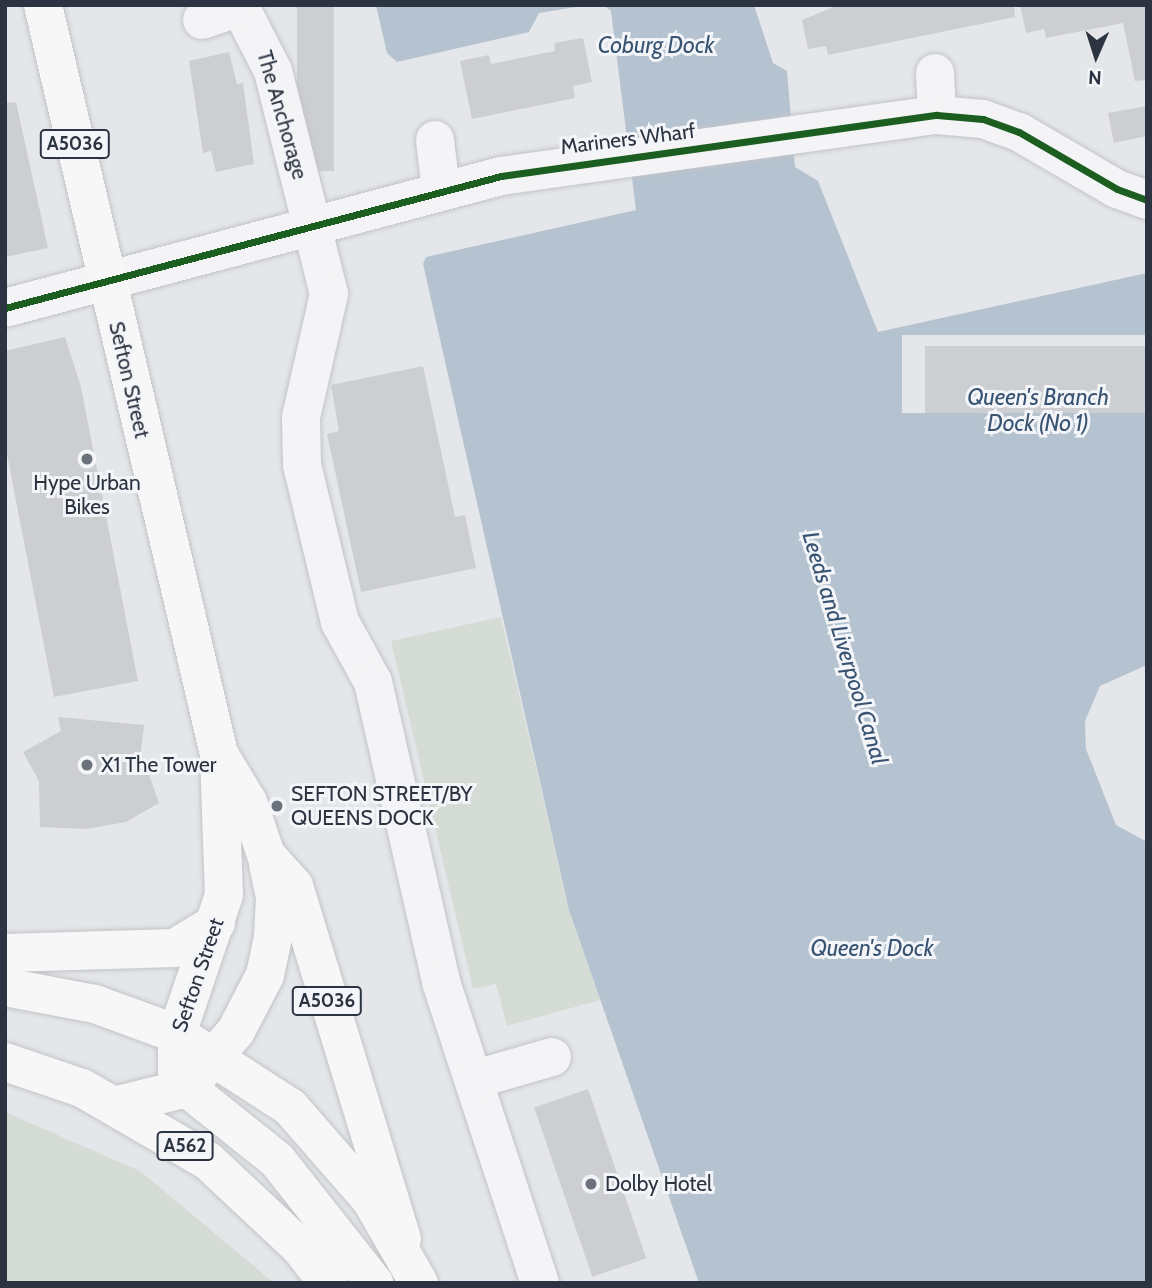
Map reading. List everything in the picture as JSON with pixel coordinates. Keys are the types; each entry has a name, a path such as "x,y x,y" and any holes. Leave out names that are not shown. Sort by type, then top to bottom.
{"main road":[{"name":"Sefton Street","path":"43,5 219,754 225,869 216,923 177,1034 174,1058 187,1088 277,1160 374,1283"},
{"name":"Sefton Street","path":"219,754 248,802 266,855 294,886 414,1272"},
{"name":"A5036","path":"187,1088 218,1056 265,975 275,897 266,855"},
{"path":"5,953 175,948 216,923"},
{"path":"5,987 72,998 177,1034 218,1056 290,1107 321,1140 371,1200 414,1272"},
{"name":"A562","path":"5,1062 118,1105 208,1161 281,1227 328,1283"},
{"path":"118,1105 187,1088"}],"street":[{"path":"202,20 239,6"},
{"name":"The Anchorage","path":"239,6 273,71 329,294 301,417 302,465 341,622 373,682 441,982 476,1080 540,1283"},
{"path":"935,73 937,115"},
{"name":"Mariners Wharf","path":"5,308 312,229 441,190 611,157 823,134 937,115 983,119 1019,132 1145,200"},
{"path":"435,140 441,190"},
{"path":"1108,218 1145,200"},
{"path":"476,1080 552,1057"}],"shaded area":[{"path":"501,617 569,910 600,1000 507,1026 496,984 473,989 391,641"},
{"path":"5,1112 140,1171 274,1283 5,1283"}],"water":[{"name":"Coburg Dock","path":"376,5 588,5 539,13 529,32 397,62 387,53"},
{"name":"Queen's Dock","path":"604,5 754,5 773,63 787,71 795,167 818,181 878,332 1147,273 1147,665 1100,686 1085,721 1086,749 1116,825 1147,842 1147,1283 699,1283 569,910 423,264 426,257 636,210 611,11"}],"pier":[{"path":"902,335 1147,335 1147,413 902,413"}],"building":[{"path":"297,5 334,5 334,171 297,171"},
{"path":"838,5 1014,5 1015,17 828,55 826,46 808,49 802,20"},
{"path":"1020,5 1147,5 1147,80 1135,81 1123,23 1046,38 1044,29 1026,33"},
{"path":"583,38 592,82 573,86 575,98 472,119 460,61 489,55 491,64 555,51 554,43"},
{"path":"229,52 237,84 243,83 254,164 216,172 211,151 203,153 189,61"},
{"path":"16,102 48,248 5,257 5,103"},
{"path":"1147,106 1147,136 1114,143 1108,113"},
{"path":"65,337 81,387 138,681 54,697 5,444 5,351"},
{"path":"925,346 1147,346 1147,413 925,413"},
{"path":"423,366 455,517 465,515 476,568 361,592 327,434 339,431 331,385"},
{"name":"X1 The Tower","path":"58,717 144,725 141,752 159,803 126,822 86,829 40,827 39,781 23,752 61,731"},
{"name":"Dolby Hotel","path":"588,1089 646,1258 592,1277 534,1108"}],"cycle path":[{"path":"5,308 501,176 937,115 983,119 1019,132 1117,189 1147,200"}],"place":[{"name":"Hype Urban Bikes","path":"87,459"},
{"name":"X1 The Tower","path":"87,765"},
{"name":"SEFTON STREET/BY QUEENS DOCK","path":"277,806"},
{"name":"Dolby Hotel","path":"591,1184"}],"water label":[{"name":"Queen's Branch Dock (No 1)","path":"1038,410"},
{"name":"Leeds and Liverpool Canal","path":"845,648"}]}
